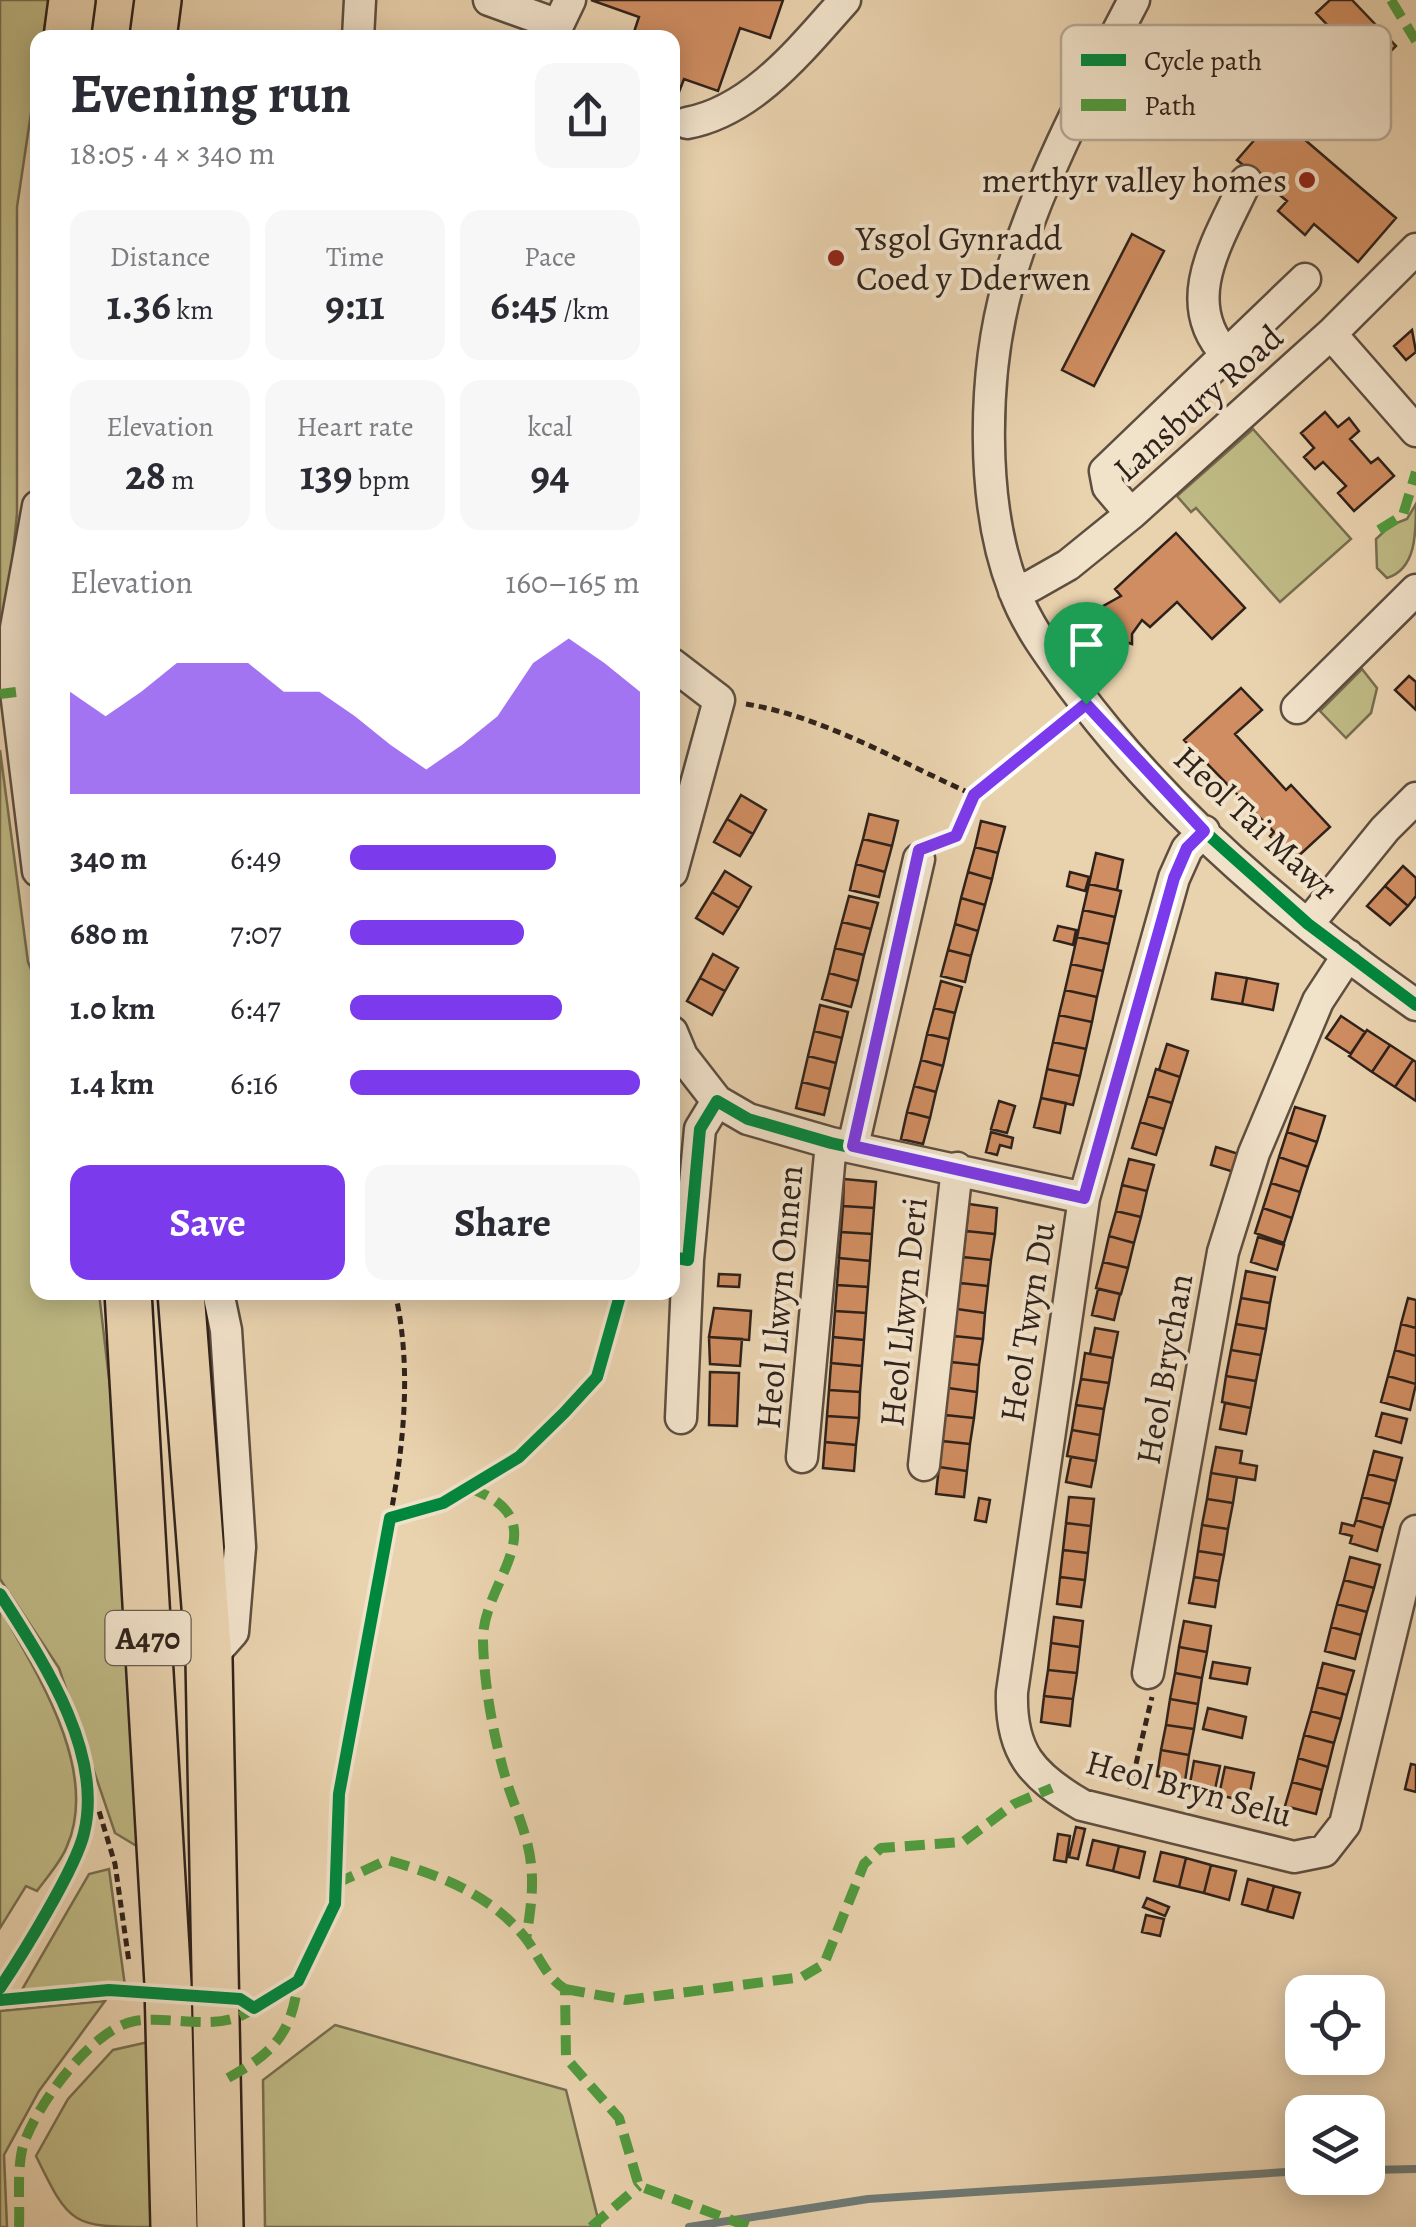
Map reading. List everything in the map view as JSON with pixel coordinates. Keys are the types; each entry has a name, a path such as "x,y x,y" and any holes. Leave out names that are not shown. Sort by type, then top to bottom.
{"highway":[{"path":"68,30 72,0"},
{"path":"154,30 158,0"},
{"name":"A470","path":"128,1300 149,1975 174,2227"},
{"name":"A470","path":"182,1300 209,1659 220,2227"}],"street":[{"path":"358,30 360,0"},
{"path":"489,0 553,23 559,23 570,0"},
{"path":"687,123 709,119 762,86 845,0"},
{"name":"Heol Tai Mawr","path":"1122,25 1134,0"},
{"name":"Heol Tai Mawr","path":"1067,140 1033,212 1008,283 997,332 990,426 991,483 1014,591 1047,652 1086,704 1204,831 1308,924 1416,1005"},
{"path":"1226,354 1204,324 1202,300 1208,266 1246,180"},
{"name":"Lansbury Road","path":"1014,591 1032,586 1068,565 1131,514 1331,334 1416,249"},
{"path":"1131,514 1108,487 1105,471 1305,279"},
{"path":"1331,334 1416,431"},
{"path":"30,550 16,628 16,692 30,807"},
{"path":"1297,708 1416,590"},
{"path":"680,670 719,700 680,843"},
{"path":"1308,924 1384,830 1416,798"},
{"name":"Heol Twyn Du","path":"1010,1724 1084,1198 1174,878 1187,848 1204,831"},
{"name":"Heol Llwyn Onnen","path":"802,1457 842,1145 919,859"},
{"name":"Heol Brychan","path":"1148,1673 1223,1252 1254,1152 1318,1001 1348,956"},
{"path":"680,1051 717,1102 748,1120 842,1145 1084,1198"},
{"path":"681,1418 688,1260 700,1129 717,1102"},
{"name":"Heol Llwyn Deri","path":"924,1465 957,1168"},
{"path":"209,1659 233,1632 240,1548 226,1330 220,1300"},
{"name":"Heol Bryn Selu","path":"1010,1724 1024,1756 1052,1788 1082,1805 1294,1857 1324,1851 1346,1824 1416,1531"}],"path":[{"path":"719,700 769,708 825,728 974,795"},
{"path":"919,859 919,850 956,836 974,795 1086,704"},
{"path":"387,1534 402,1452 402,1321 398,1300"},
{"path":"390,1518 406,1516"},
{"path":"1124,1816 1154,1688 1148,1673"},
{"path":"88,1799 99,1811 149,1975"},
{"path":"86,1821 88,1799"}],"shaded area":[{"path":"0,0 49,0 44,30 30,30 30,120 17,207 17,514 0,682"},
{"path":"1253,429 1351,539 1280,602 1196,508 1191,512 1177,496"},
{"path":"1416,504 1409,559 1387,578 1377,568 1376,539 1391,525 1407,519"},
{"path":"1362,669 1377,688 1371,713 1346,738 1320,711"},
{"path":"0,750 30,967 30,1300 100,1300 125,1516 140,1848 115,1833 59,1668 0,1579"},
{"path":"0,1608 46,1691 70,1754 76,1786 75,1817 58,1864 37,1891 26,1886 0,1928"},
{"path":"109,1869 125,1986 72,1985 20,1993 89,1874"},
{"path":"105,2001 39,2091 4,2155 7,2227 0,2227 0,2011"},
{"path":"335,2025 566,2090 600,2227 265,2227 263,2080"},
{"path":"148,2042 151,2227 89,2223 66,2209 36,2156 68,2099 113,2050"}],"building":[{"path":"591,0 783,0 770,38 740,28 718,91 684,79 680,89 680,30 635,30 639,17"},
{"path":"1330,0 1352,0 1376,25 1327,25 1316,13"},
{"name":"merthyr valley homes","path":"1254,140 1305,140 1396,218 1358,262 1314,224 1305,235 1278,211 1287,201 1237,160"},
{"path":"1132,234 1164,251 1094,386 1062,370"},
{"path":"1412,330 1416,352 1406,360 1394,346"},
{"path":"1325,412 1338,427 1349,418 1359,431 1350,439 1371,463 1378,458 1394,476 1354,511 1338,493 1346,486 1323,462 1315,469 1304,457 1314,448 1301,433"},
{"path":"1176,533 1245,608 1212,639 1177,602 1150,627 1142,620 1132,634 1132,644 1113,638 1102,626 1098,609 1121,596 1115,589"},
{"path":"1409,676 1416,682 1416,710 1395,690"},
{"path":"1241,688 1262,710 1235,734 1286,790 1291,785 1330,827 1293,861 1270,836 1274,832 1184,740"},
{"path":"741,795 766,810 753,834 727,819"},
{"path":"869,814 898,821 892,846 863,839"},
{"path":"727,819 753,834 740,856 714,842"},
{"path":"981,821 1005,827 998,853 975,847"},
{"path":"863,839 892,846 885,872 856,864"},
{"path":"975,847 998,853 992,879 968,872"},
{"path":"1096,853 1123,860 1117,890 1089,884"},
{"path":"856,864 885,872 879,897 850,890"},
{"path":"1403,866 1416,878 1416,896 1408,906 1385,886"},
{"path":"725,871 751,887 739,908 712,892"},
{"path":"968,872 992,879 985,905 961,898"},
{"path":"1070,872 1089,877 1085,891 1067,886"},
{"path":"1089,884 1121,891 1115,917 1083,910"},
{"path":"1385,886 1408,906 1390,925 1367,906"},
{"path":"712,892 739,908 723,934 696,918"},
{"path":"849,896 878,903 871,929 842,922"},
{"path":"961,898 985,905 978,931 955,924"},
{"path":"1083,910 1115,917 1109,944 1077,937"},
{"path":"842,922 871,929 864,955 835,948"},
{"path":"955,924 978,931 971,956 948,950"},
{"path":"1058,926 1076,930 1073,945 1054,940"},
{"path":"1077,937 1109,944 1103,971 1071,964"},
{"path":"835,948 864,955 858,981 829,973"},
{"path":"948,950 971,956 965,982 941,976"},
{"path":"713,954 738,968 725,991 700,978"},
{"path":"1071,964 1103,971 1097,997 1065,990"},
{"path":"829,973 858,981 851,1007 822,999"},
{"path":"1216,973 1247,978 1242,1004 1212,999"},
{"path":"700,978 725,991 712,1015 687,1001"},
{"path":"1247,978 1278,984 1273,1010 1242,1004"},
{"path":"941,981 962,987 955,1013 934,1008"},
{"path":"1065,990 1097,997 1092,1022 1059,1015"},
{"path":"820,1005 848,1012 842,1038 814,1031"},
{"path":"934,1008 955,1013 949,1039 927,1034"},
{"path":"1059,1015 1092,1022 1086,1049 1053,1042"},
{"path":"1341,1016 1365,1032 1351,1054 1326,1038"},
{"path":"1367,1030 1390,1045 1372,1072 1349,1056"},
{"path":"814,1031 842,1038 836,1063 808,1056"},
{"path":"927,1034 949,1039 943,1066 921,1060"},
{"path":"1053,1042 1086,1049 1080,1076 1047,1069"},
{"path":"1167,1044 1188,1051 1180,1077 1159,1070"},
{"path":"1390,1045 1413,1060 1395,1087 1372,1072"},
{"path":"808,1056 836,1063 830,1089 802,1082"},
{"path":"921,1060 943,1066 936,1092 914,1086"},
{"path":"1413,1060 1416,1062 1416,1101 1395,1087"},
{"path":"1047,1069 1080,1076 1073,1105 1041,1098"},
{"path":"1156,1069 1180,1077 1172,1103 1148,1096"},
{"path":"802,1082 830,1089 824,1115 796,1108"},
{"path":"914,1086 936,1092 930,1118 907,1112"},
{"path":"1148,1096 1172,1103 1164,1129 1140,1122"},
{"path":"1041,1098 1066,1103 1060,1133 1034,1127"},
{"path":"999,1101 1015,1106 1007,1133 991,1129"},
{"path":"1295,1107 1325,1116 1317,1142 1287,1132"},
{"path":"907,1112 930,1118 923,1144 901,1139"},
{"path":"1140,1122 1164,1129 1156,1155 1132,1148"},
{"path":"991,1132 1013,1138 1011,1148 1000,1145 997,1155 986,1152"},
{"path":"1287,1132 1317,1142 1308,1167 1279,1157"},
{"path":"1216,1147 1239,1154 1234,1172 1211,1165"},
{"path":"1279,1157 1308,1167 1300,1192 1271,1183"},
{"path":"1129,1159 1154,1165 1147,1191 1122,1185"},
{"path":"844,1179 876,1182 874,1208 843,1206"},
{"path":"1271,1183 1300,1192 1292,1218 1263,1208"},
{"path":"1122,1185 1147,1191 1141,1217 1116,1211"},
{"path":"969,1204 997,1208 995,1234 966,1231"},
{"path":"843,1206 874,1208 872,1234 841,1232"},
{"path":"1263,1208 1292,1218 1284,1243 1255,1233"},
{"path":"1116,1211 1141,1217 1134,1243 1109,1236"},
{"path":"966,1231 995,1234 991,1260 963,1257"},
{"path":"841,1232 872,1234 870,1261 839,1258"},
{"path":"1109,1236 1134,1243 1128,1268 1103,1262"},
{"path":"1258,1237 1284,1245 1277,1270 1251,1262"},
{"path":"963,1257 991,1260 988,1286 960,1283"},
{"path":"839,1258 870,1261 868,1287 837,1285"},
{"path":"1103,1262 1128,1268 1121,1294 1096,1288"},
{"path":"1246,1271 1275,1277 1270,1303 1241,1298"},
{"path":"719,1274 740,1275 739,1287 718,1286"},
{"path":"960,1283 988,1286 985,1313 957,1309"},
{"path":"837,1285 868,1287 866,1313 835,1311"},
{"path":"1098,1289 1120,1294 1114,1320 1092,1315"},
{"path":"1241,1298 1270,1303 1266,1329 1236,1324"},
{"path":"1408,1298 1416,1300 1416,1328 1401,1324"},
{"path":"714,1308 751,1311 749,1340 709,1337"},
{"path":"957,1309 985,1313 983,1339 954,1336"},
{"path":"835,1311 866,1313 864,1340 833,1337"},
{"path":"1236,1324 1266,1329 1261,1355 1231,1350"},
{"path":"1401,1324 1416,1328 1416,1356 1395,1350"},
{"path":"1095,1328 1118,1332 1113,1358 1090,1354"},
{"path":"954,1336 983,1339 979,1365 951,1362"},
{"path":"709,1337 742,1339 740,1366 710,1364"},
{"path":"833,1337 864,1340 862,1366 831,1363"},
{"path":"1231,1350 1261,1355 1256,1381 1226,1376"},
{"path":"1395,1350 1416,1356 1416,1384 1388,1376"},
{"path":"1085,1353 1113,1358 1109,1383 1081,1379"},
{"path":"951,1362 979,1365 977,1392 948,1388"},
{"path":"831,1363 862,1366 860,1392 829,1390"},
{"path":"710,1372 739,1373 737,1426 709,1425"},
{"path":"1226,1376 1256,1381 1251,1408 1222,1402"},
{"path":"1388,1376 1416,1384 1410,1410 1381,1402"},
{"path":"1081,1379 1109,1383 1104,1409 1076,1405"},
{"path":"948,1388 977,1392 974,1418 945,1415"},
{"path":"829,1390 860,1392 859,1418 827,1416"},
{"path":"1225,1403 1251,1408 1246,1434 1220,1429"},
{"path":"1076,1405 1104,1409 1100,1435 1072,1430"},
{"path":"1382,1413 1407,1419 1401,1443 1376,1436"},
{"path":"945,1415 974,1418 970,1444 942,1441"},
{"path":"827,1416 859,1418 856,1445 825,1442"},
{"path":"1072,1430 1100,1435 1096,1461 1067,1456"},
{"path":"942,1441 970,1444 967,1471 939,1467"},
{"path":"825,1442 856,1445 854,1471 823,1468"},
{"path":"1216,1447 1242,1451 1240,1463 1257,1466 1255,1480 1211,1473"},
{"path":"1374,1451 1402,1458 1396,1481 1368,1474"},
{"path":"1071,1457 1096,1461 1091,1487 1066,1482"},
{"path":"939,1467 967,1471 964,1497 936,1494"},
{"path":"1211,1473 1237,1477 1233,1503 1207,1499"},
{"path":"1368,1474 1396,1481 1390,1504 1362,1497"},
{"path":"1069,1497 1094,1499 1091,1526 1066,1523"},
{"path":"1362,1497 1390,1504 1383,1528 1356,1520"},
{"path":"979,1498 990,1500 986,1522 975,1520"},
{"path":"1207,1499 1233,1503 1228,1529 1202,1525"},
{"path":"1356,1520 1383,1528 1377,1551 1350,1543 1352,1536 1340,1533 1342,1523 1354,1526"},
{"path":"1066,1523 1091,1526 1088,1553 1063,1550"},
{"path":"1202,1525 1228,1529 1224,1555 1198,1551"},
{"path":"1063,1550 1088,1553 1085,1580 1060,1577"},
{"path":"1198,1551 1224,1555 1219,1581 1194,1577"},
{"path":"1350,1557 1380,1565 1374,1588 1344,1580"},
{"path":"1060,1577 1085,1580 1081,1607 1057,1604"},
{"path":"1194,1577 1219,1581 1215,1607 1189,1603"},
{"path":"1344,1580 1374,1588 1367,1612 1337,1604"},
{"path":"1337,1604 1367,1612 1361,1635 1331,1627"},
{"path":"1054,1617 1083,1621 1080,1647 1051,1643"},
{"path":"1184,1621 1211,1626 1207,1652 1179,1647"},
{"path":"1331,1627 1361,1635 1355,1659 1325,1651"},
{"path":"1051,1643 1080,1647 1077,1673 1048,1670"},
{"path":"1179,1647 1207,1652 1202,1678 1175,1673"},
{"path":"1213,1662 1250,1668 1247,1684 1210,1678"},
{"path":"1323,1663 1354,1671 1347,1695 1317,1687"},
{"path":"1048,1670 1077,1673 1073,1699 1044,1696"},
{"path":"1175,1673 1202,1678 1198,1704 1170,1699"},
{"path":"1317,1687 1347,1695 1341,1719 1311,1711"},
{"path":"1044,1696 1073,1699 1070,1726 1041,1722"},
{"path":"1170,1699 1198,1704 1194,1729 1166,1725"},
{"path":"1208,1708 1246,1717 1242,1738 1203,1729"},
{"path":"1311,1711 1341,1719 1334,1743 1304,1735"},
{"path":"1166,1725 1194,1729 1189,1755 1161,1750"},
{"path":"1304,1735 1334,1743 1328,1767 1298,1758"},
{"path":"1161,1750 1189,1755 1185,1781 1157,1776"},
{"path":"1298,1758 1328,1767 1322,1790 1292,1782"},
{"path":"1194,1761 1220,1766 1214,1794 1189,1789"},
{"path":"1411,1764 1416,1765 1416,1792 1405,1789"},
{"path":"1225,1767 1254,1773 1248,1802 1219,1795"},
{"path":"1292,1782 1322,1790 1316,1814 1285,1806"},
{"path":"1076,1827 1085,1829 1078,1859 1069,1857"},
{"path":"1058,1834 1070,1836 1066,1862 1054,1860"},
{"path":"1093,1840 1119,1846 1113,1871 1087,1865"},
{"path":"1119,1846 1145,1852 1139,1878 1113,1871"},
{"path":"1161,1852 1186,1858 1179,1887 1154,1881"},
{"path":"1186,1858 1211,1865 1204,1893 1179,1887"},
{"path":"1211,1865 1236,1871 1229,1900 1204,1893"},
{"path":"1248,1879 1274,1886 1267,1911 1242,1904"},
{"path":"1274,1886 1300,1893 1293,1918 1267,1911"},
{"path":"1147,1898 1169,1907 1165,1916 1143,1907"},
{"path":"1146,1915 1164,1919 1160,1936 1142,1932"}],"waterway":[{"path":"1385,2170 1416,2169"},
{"path":"689,2227 868,2199 1285,2172"}],"marked path":[{"path":"1391,0 1416,41"},
{"path":"1379,530 1403,515 1416,472"},
{"path":"0,694 16,692"},
{"path":"469,1488 497,1502 511,1518 514,1535 511,1555 486,1619 483,1641 497,1743 531,1864 526,1939"},
{"path":"565,1989 626,2000 802,1977 824,1964 864,1864 881,1848 963,1842 1014,1804 1052,1788"},
{"path":"335,1884 387,1860 445,1880 498,1911 527,1940 548,1973 565,1989 566,2058 619,2118 639,2186 750,2227"},
{"path":"228,2078 257,2060 278,2040 291,2015 298,1981"},
{"path":"19,2227 20,2168 28,2133 51,2093 83,2054 118,2027 135,2021 212,2022 241,2016 254,2008"},
{"path":"591,2227 639,2186"}],"cycle path":[{"path":"680,1258 688,1260 700,1129 717,1101 748,1119 831,1143 1084,1198 1174,878 1187,849 1204,831 1308,924 1416,1005"},
{"path":"0,2000 109,1990 240,1999 254,2008 298,1981 335,1904 339,1794 390,1518 443,1503 519,1457 597,1377 619,1300"},
{"path":"0,1594 65,1707 85,1770 88,1802 84,1833 71,1867 0,1988"}],"place":[{"name":"merthyr valley homes","path":"1307,180"},
{"name":"Ysgol Gynradd Coed y Dderwen","path":"836,258"}],"route":[{"path":"1086,704 1204,831 1187,848 1174,878 1084,1198 853,1146 919,850 956,836 974,795 1086,704"}]}
